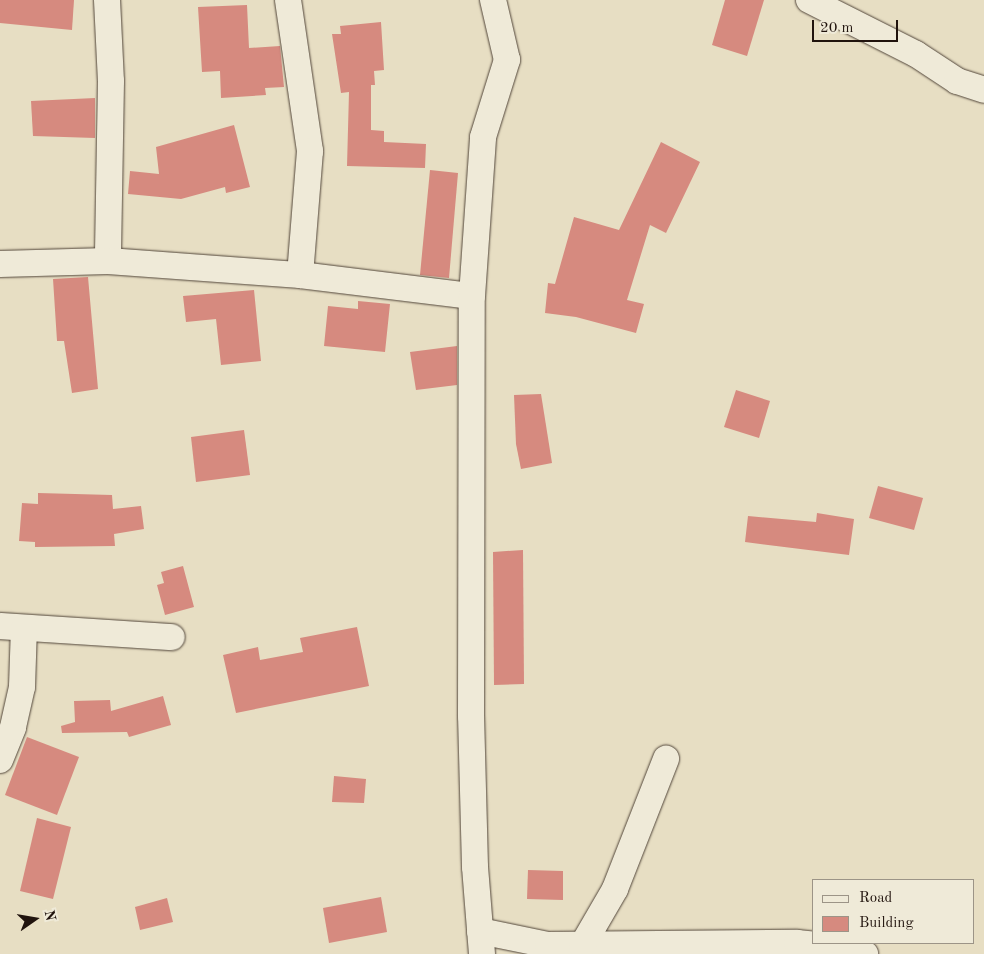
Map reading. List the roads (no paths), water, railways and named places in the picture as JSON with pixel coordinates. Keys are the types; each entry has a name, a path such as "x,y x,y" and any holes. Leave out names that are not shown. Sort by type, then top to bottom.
{"street":[{"path":"107,0 111,81 108,261"},
{"path":"288,0 310,151 300,275"},
{"path":"493,0 507,60 483,136 472,296 471,716 481,942 544,950 582,946 797,943 837,947 864,954"},
{"path":"809,0 916,54 957,81 984,90"},
{"path":"0,264 108,261 300,275 472,296"},
{"path":"0,760 13,727 22,687 12,627 172,637"},
{"path":"582,946 615,889 666,759"}]}
